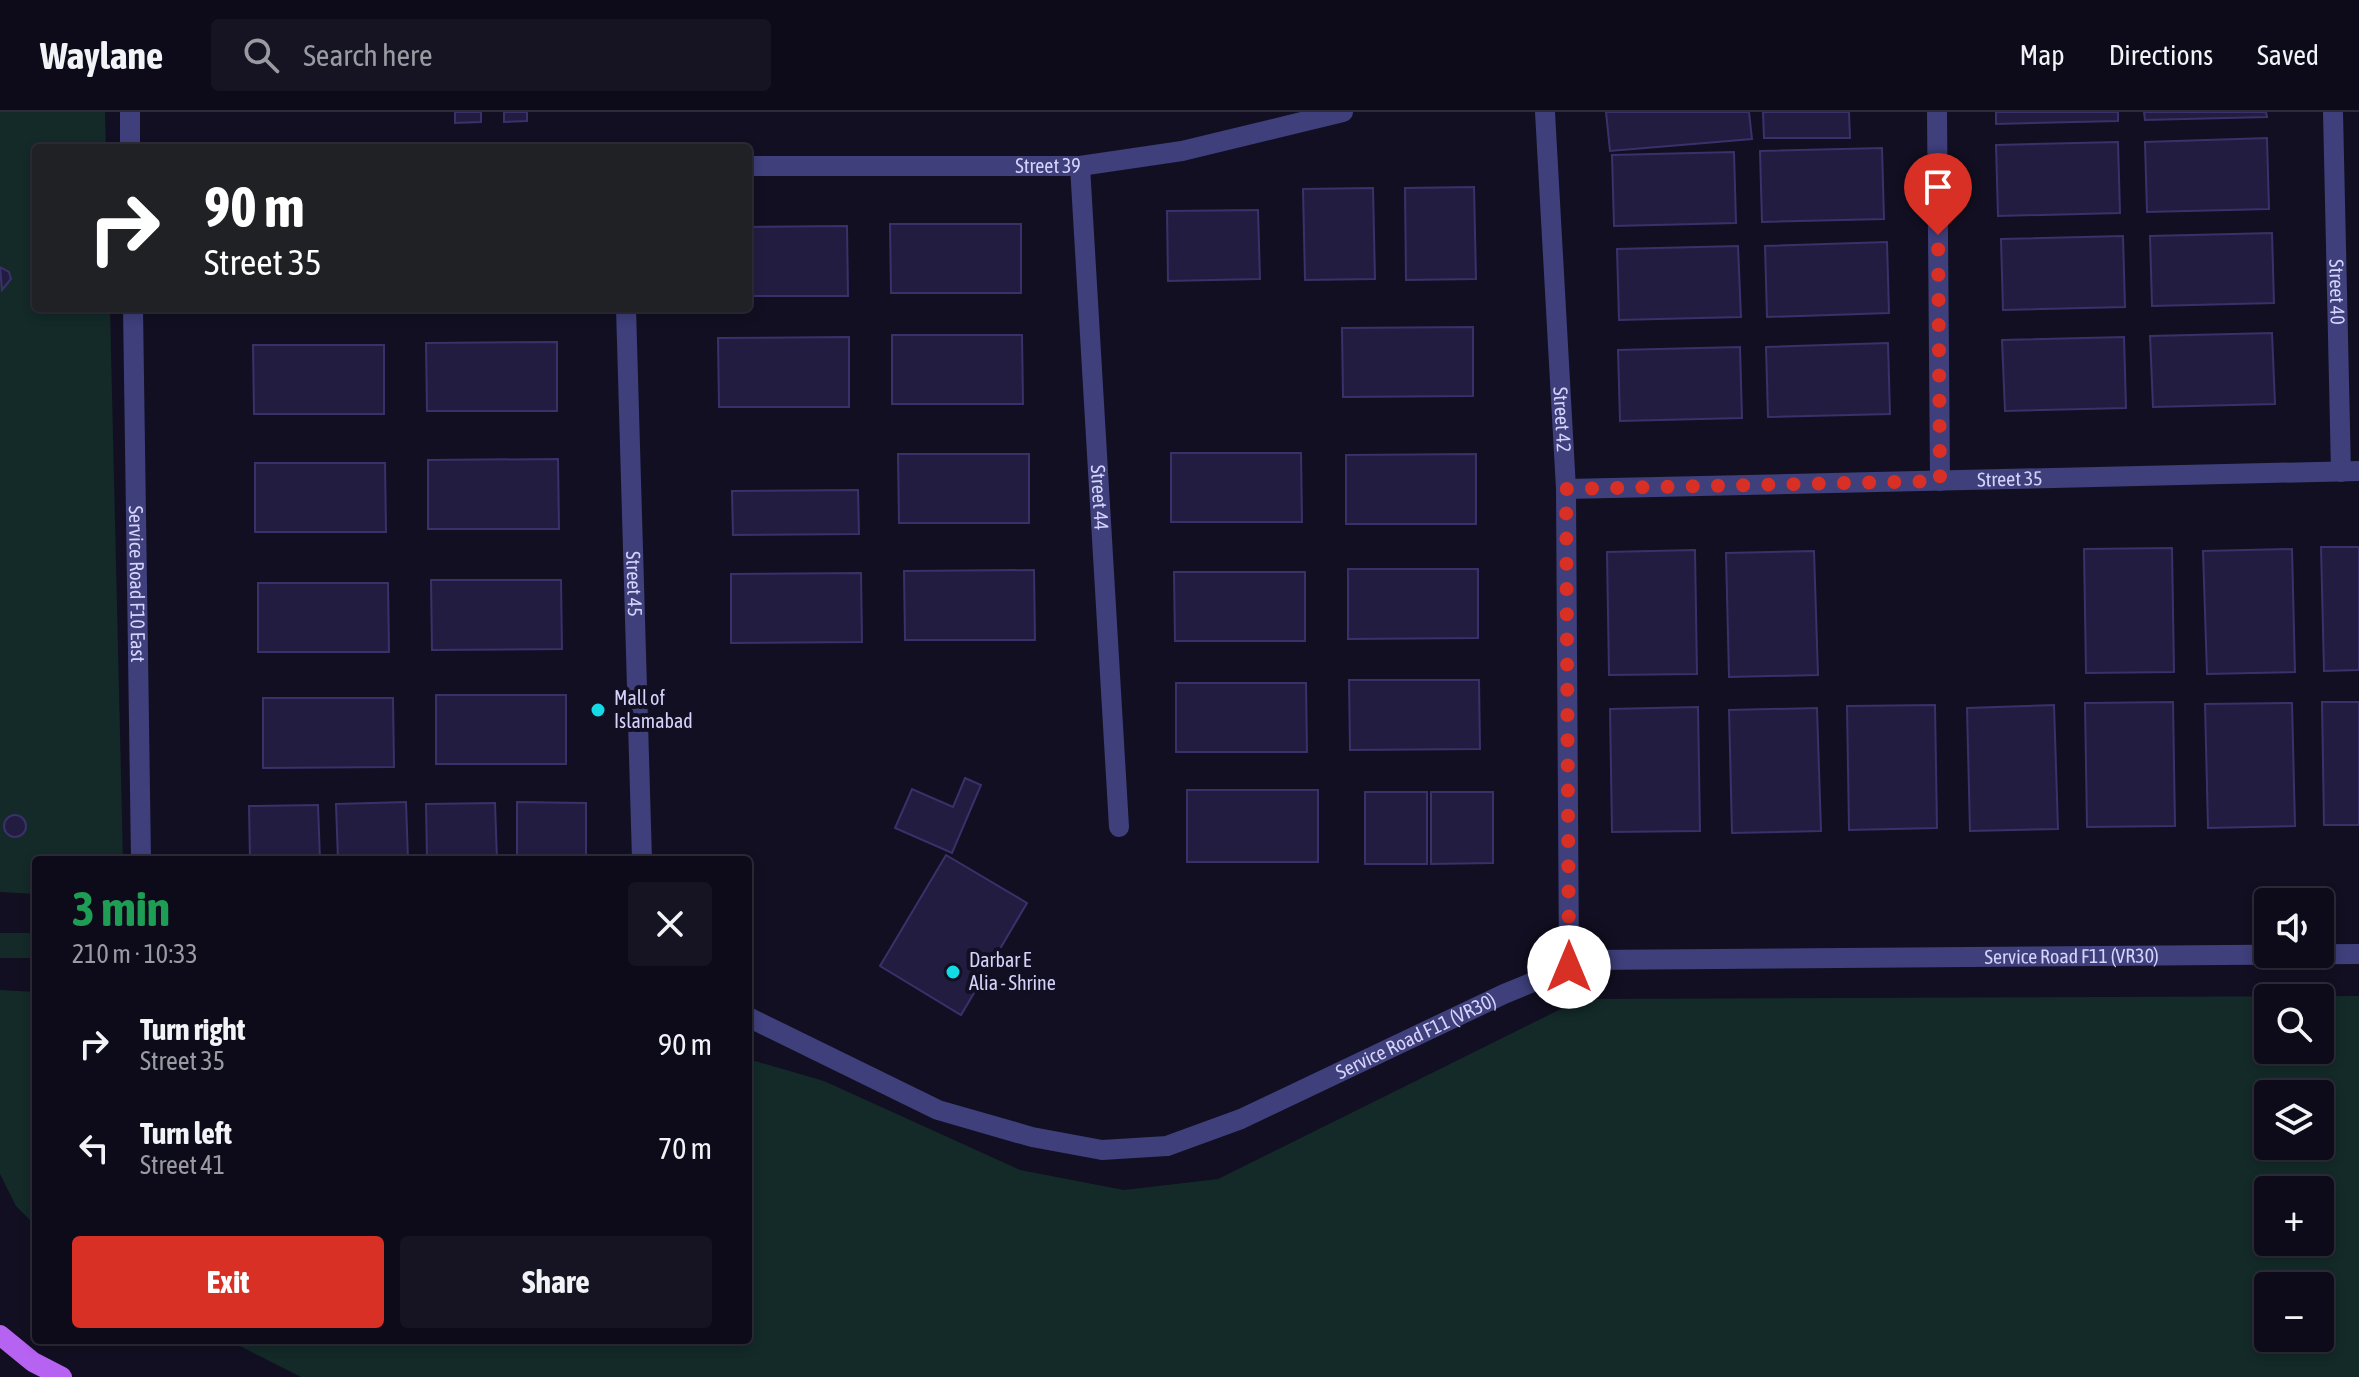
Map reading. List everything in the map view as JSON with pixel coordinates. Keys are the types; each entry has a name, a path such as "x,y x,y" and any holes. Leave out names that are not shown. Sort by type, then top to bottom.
{"main road":[{"path":"0,1335 33,1362 62,1377"}],"street":[{"path":"130,112 130,144"},
{"name":"Street 42","path":"1545,112 1566,489 1569,967"},
{"path":"1937,112 1940,481"},
{"name":"Street 40","path":"2333,112 2350,472"},
{"name":"Street 39","path":"752,166 1080,166 1182,151 1338,113"},
{"name":"Street 44","path":"1080,166 1119,827"},
{"name":"Service Road F10 East","path":"133,312 141,856"},
{"name":"Street 45","path":"626,312 642,856"},
{"name":"Street 35","path":"1566,489 2350,472"},
{"name":"Service Road F11 (VR30)","path":"752,1019 938,1110 1032,1137 1102,1150 1167,1146 1241,1119 1504,994 1587,960 2359,954"}],"green space":[{"path":"0,112 105,112 106,144 32,144 32,312 110,312 123,856 32,856 32,894 0,892"},
{"path":"0,933 32,933 32,958 0,958"},
{"path":"0,990 32,992 32,1222 16,1206 0,1174"},
{"path":"2254,996 2254,1064 2334,1064 2334,996 2359,996 2359,1377 301,1377 236,1344 752,1344 752,1060 824,1081 1020,1170 1124,1190 1218,1179 1581,999"}],"building":[{"path":"455,112 481,112 481,122 455,123"},
{"path":"504,112 527,112 527,121 504,122"},
{"path":"1606,112 1749,112 1752,139 1610,151"},
{"path":"1763,112 1849,112 1850,138 1764,138"},
{"path":"1996,112 2118,112 2118,121 1996,124"},
{"path":"2144,112 2266,112 2267,117 2145,120"},
{"path":"2267,138 2269,209 2147,212 2145,142"},
{"path":"2118,142 2120,213 1998,216 1996,145"},
{"path":"1882,148 1884,219 1762,222 1760,151"},
{"path":"1734,152 1736,223 1614,226 1612,155"},
{"path":"1474,187 1476,279 1406,280 1405,188"},
{"path":"1373,188 1375,279 1305,280 1303,189"},
{"path":"1258,210 1260,279 1168,281 1167,211"},
{"path":"890,224 1021,224 1021,293 891,293"},
{"path":"847,226 848,296 752,296 752,227"},
{"path":"2272,233 2274,303 2152,306 2150,236"},
{"path":"2123,236 2125,307 2003,310 2001,239"},
{"path":"1887,242 1889,313 1767,317 1765,246"},
{"path":"1738,246 1741,317 1619,320 1617,249"},
{"path":"0,267 9,272 11,279 2,290"},
{"path":"1473,327 1473,396 1343,397 1342,328"},
{"path":"2272,333 2275,404 2153,407 2150,336"},
{"path":"892,335 1022,335 1023,404 892,404"},
{"path":"849,337 849,407 719,407 718,338"},
{"path":"2124,337 2126,408 2005,411 2002,340"},
{"path":"557,342 557,411 427,411 426,343"},
{"path":"1888,343 1890,414 1768,417 1766,347"},
{"path":"253,345 384,345 384,414 254,414"},
{"path":"1740,347 1742,418 1620,421 1618,350"},
{"path":"1171,453 1301,453 1302,522 1171,522"},
{"path":"898,454 1029,454 1029,523 899,523"},
{"path":"1476,454 1476,524 1346,524 1346,455"},
{"path":"558,459 559,529 428,529 428,460"},
{"path":"255,463 385,463 386,532 255,532"},
{"path":"858,490 859,534 733,535 732,491"},
{"path":"2321,547 2359,547 2359,670 2324,671"},
{"path":"2172,548 2174,672 2086,673 2084,549"},
{"path":"2292,549 2295,672 2207,674 2203,551"},
{"path":"1695,550 1697,674 1609,675 1607,552"},
{"path":"1814,551 1818,675 1729,677 1726,553"},
{"path":"1348,569 1478,569 1478,638 1348,639"},
{"path":"1034,570 1035,640 905,640 904,571"},
{"path":"1174,572 1305,572 1305,641 1175,641"},
{"path":"861,573 862,642 731,643 731,574"},
{"path":"431,580 561,580 562,649 432,650"},
{"path":"258,583 388,583 389,652 258,652"},
{"path":"1349,680 1479,680 1480,749 1350,750"},
{"path":"1176,683 1306,683 1307,752 1176,752"},
{"path":"436,695 566,695 566,764 436,764"},
{"path":"263,698 393,698 394,767 263,768"},
{"path":"2173,702 2175,826 2087,827 2085,703"},
{"path":"2322,702 2359,702 2359,825 2324,825"},
{"path":"2292,703 2295,826 2208,828 2205,704"},
{"path":"1935,705 1937,828 1849,830 1847,706"},
{"path":"2054,705 2058,829 1970,831 1967,708"},
{"path":"1698,707 1700,831 1612,832 1610,709"},
{"path":"1817,708 1821,831 1732,833 1729,710"},
{"path":"965,778 981,785 952,853 895,828 912,789 953,807"},
{"path":"1187,790 1318,790 1318,862 1187,862"},
{"path":"1365,792 1427,792 1427,864 1365,864"},
{"path":"1431,792 1493,792 1493,863 1431,864"},
{"path":"406,802 408,856 338,856 336,804"},
{"path":"517,802 586,803 586,856 517,856"},
{"path":"495,803 497,856 427,856 426,804"},
{"path":"318,805 320,856 250,856 249,806"},
{"path":"15,815 23,818 26,826 23,834 15,837 7,834 4,826 7,818"},
{"path":"946,855 1027,903 961,1015 880,966"}],"place":[{"name":"Mall of Islamabad","path":"598,710"},
{"name":"Darbar E Alia - Shrine","path":"953,972"}],"route":[{"path":"1569,967 1566,489 1940,481 1938,235"}]}
